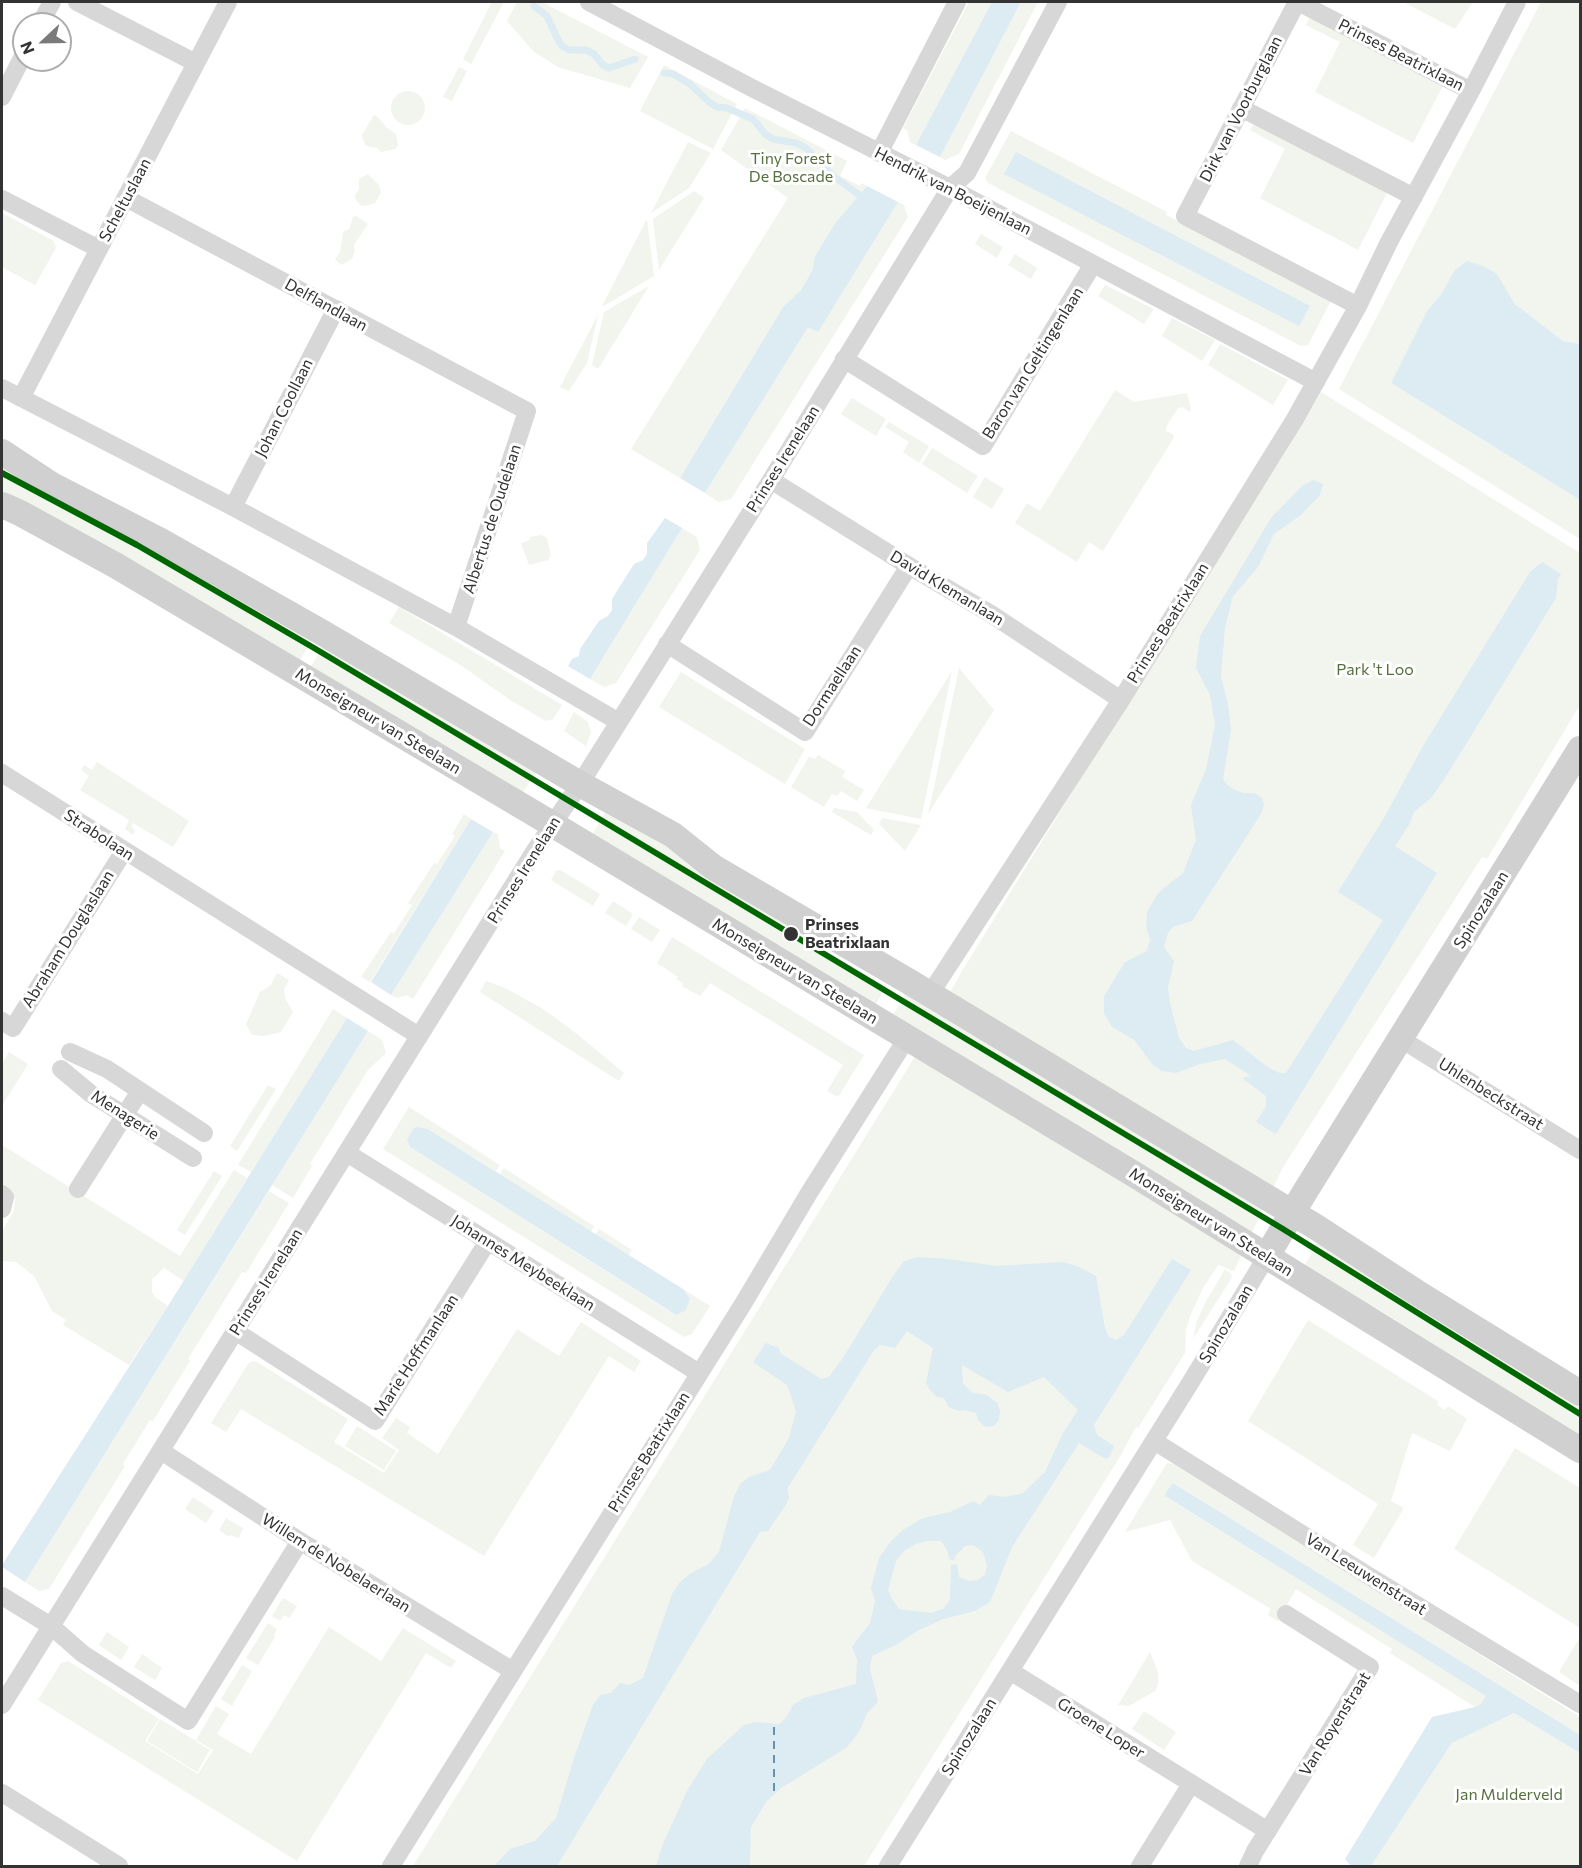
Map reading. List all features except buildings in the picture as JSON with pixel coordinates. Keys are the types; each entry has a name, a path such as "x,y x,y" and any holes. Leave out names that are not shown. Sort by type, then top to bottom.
{"main road":[{"path":"2,453 52,486 161,541 673,836 713,867 930,994 1292,1213 1581,1393"},
{"name":"Monseigneur van Steelaan","path":"2,505 114,565 552,824 1132,1173 1581,1450"},
{"name":"Spinozalaan","path":"1267,1256 1581,749"}],"street":[{"path":"76,2 196,63"},
{"name":"Scheltuslaan","path":"21,398 228,2"},
{"name":"Hendrik van Boeijenlaan","path":"589,2 950,188 1316,382"},
{"path":"879,153 957,2"},
{"name":"Prinses Irenelaan","path":"2,1705 552,824 580,784 771,480 950,188 967,173 1058,2"},
{"name":"Prinses Beatrixlaan","path":"1297,2 1471,91"},
{"name":"Dirk van Voorburglaan","path":"1297,2 1185,216 1358,306"},
{"name":"Prinses Beatrixlaan","path":"930,994 1120,700 1316,382 1517,2"},
{"path":"2,97 15,72"},
{"path":"1241,108 1414,197"},
{"path":"2,198 99,249"},
{"name":"Delflandlaan","path":"126,198 528,411"},
{"name":"Baron van Geltingenlaan","path":"844,359 982,446 1094,264"},
{"name":"Johan Coollaan","path":"233,507 336,309"},
{"path":"2,388 233,507 456,627 619,722"},
{"name":"Albertus de Oudelaan","path":"456,627 528,411"},
{"name":"David Klemanlaan","path":"771,480 991,614 1120,700"},
{"name":"Dormaellaan","path":"667,644 805,732 909,566"},
{"name":"Strabolaan","path":"2,773 419,1036"},
{"name":"Abraham Douglaslaan","path":"7,1024 124,850"},
{"name":"Prinses Beatrixlaan","path":"391,1866 907,1038"},
{"name":"Uhlenbeckstraat","path":"1401,1039 1581,1149"},
{"name":"Menagerie","path":"61,1069 91,1094 156,1136 198,1143 172,1112 107,1069 70,1052"},
{"path":"91,1094 107,1069"},
{"path":"78,1190 140,1091"},
{"path":"156,1136 172,1112"},
{"name":"Johannes Meybeeklaan","path":"347,1153 699,1373"},
{"name":"Marie Hoffmanlaan","path":"235,1331 375,1421 488,1241"},
{"name":"Spinozalaan","path":"888,1866 1267,1256"},
{"name":"Van Leeuwenstraat","path":"1154,1441 1379,1582 1581,1704"},
{"name":"Willem de Nobelaerlaan","path":"161,1451 300,1541 513,1671"},
{"path":"2,1596 51,1626 83,1654 188,1720 300,1541"},
{"name":"Van Royenstraat","path":"1248,1866 1370,1667 1286,1614"},
{"name":"Groene Loper","path":"1010,1671 1268,1831"},
{"path":"1140,1866 1191,1784"},
{"path":"2,1793 119,1866"}],"green space":[{"path":"492,2 504,2 471,64 463,59"},
{"path":"517,2 542,2 648,57 630,88 558,67 533,51 507,21"},
{"path":"969,2 992,2 916,145 910,142 907,130 903,128"},
{"path":"1021,2 1038,2 959,154 945,160 940,157"},
{"path":"1403,2 1473,2 1455,29"},
{"path":"1541,2 1580,2 1580,344 1563,341 1515,304 1497,274 1454,271 1442,293 1427,311 1391,383 1580,500 1580,539 1339,389"},
{"path":"1311,14 1445,82 1413,143 1315,92 1340,42 1306,25"},
{"path":"664,65 737,104 713,149 640,111"},
{"path":"459,67 467,71 452,101 443,97"},
{"path":"408,91 420,96 425,108 420,120 408,125 396,120 391,108 396,96"},
{"name":"Tiny Forest De Boscade","path":"745,108 847,161 840,176 860,186 862,183 867,186 836,222 815,256 812,271 801,290 783,307 680,478 631,449 788,198 721,150"},
{"path":"374,115 396,134 398,146 395,149 381,152 377,148 366,146 362,135"},
{"path":"1255,121 1389,189 1358,250 1260,198 1285,149 1250,130"},
{"path":"1011,131 1167,212 1166,215 1332,299 1308,345 1301,346 988,183 985,178"},
{"path":"688,142 711,153 689,188 651,213"},
{"path":"368,174 379,185 381,193 375,203 365,206 360,205 354,197 359,189 359,179"},
{"path":"694,191 704,198 659,270 653,219"},
{"path":"898,202 904,205 908,217 731,499 718,502 705,493 808,326 818,331"},
{"path":"2,213 54,241 56,248 35,285 2,267"},
{"path":"356,216 368,224 354,245 355,251 352,259 341,265 335,259 340,253 343,232 349,229 353,217"},
{"path":"647,219 654,276 602,307 605,300"},
{"path":"981,234 1003,247 997,258 975,244"},
{"path":"1015,254 1037,268 1031,279 1008,265"},
{"path":"1105,285 1154,309 1144,324 1098,296"},
{"path":"649,286 598,369 592,365 604,312"},
{"path":"598,315 587,363 569,391 560,387"},
{"path":"1172,318 1215,340 1202,361 1162,336"},
{"path":"1220,344 1288,380 1273,405 1208,365"},
{"path":"1115,390 1134,402 1187,393 1191,409 1190,412 1182,407 1178,408 1166,427 1166,431 1174,435 1173,439 1103,551 1089,542 1077,562 1015,523 1027,503 1040,511"},
{"name":"Park 't Loo","path":"1321,392 1580,553 1580,705 1487,859 1482,857 1283,1167 1234,1271 1218,1265 1203,1288 1186,1329 1185,1353 1138,1428 1136,1427 1121,1455 864,1866 413,1866 925,1038 892,1017 905,994 938,1014 962,971"},
{"path":"852,398 886,419 876,436 841,414"},
{"path":"889,422 929,446 919,463 903,452 909,442 885,427"},
{"path":"932,448 978,476 967,493 922,464"},
{"path":"2,460 314,636 298,664 2,498"},
{"path":"985,477 1004,489 992,509 973,497"},
{"path":"682,528 697,537 700,550 616,683 604,687 590,679"},
{"path":"542,535 547,538 551,556 549,560 529,565 521,543 530,540 530,537"},
{"path":"399,607 562,705 553,719 546,721 510,700 462,666 389,623"},
{"path":"326,641 538,768 520,798 309,670"},
{"path":"959,668 994,710 928,814 935,782"},
{"path":"952,671 921,819 866,808"},
{"path":"681,672 805,749 785,784 659,707"},
{"path":"574,712 588,722 591,733 586,746 564,731"},
{"path":"818,755 845,771 842,777 864,790 857,801 841,791 837,796 832,794 824,807 791,787 809,757 815,759"},
{"path":"97,762 189,821 173,847 133,823 131,827 135,830 133,835 125,829 129,820 80,790 89,776 81,770 84,765 92,770"},
{"path":"834,808 857,812 874,830 871,835 832,812"},
{"path":"606,811 793,922 790,929 886,987 876,1004 779,945 775,952 589,840"},
{"path":"464,814 471,819 370,982 361,977 412,905 408,903 455,836 452,834"},
{"path":"882,818 921,825 905,851 879,824"},
{"path":"493,832 498,834 500,848 505,851 413,999 407,995 397,998 391,995"},
{"path":"560,870 600,894 593,906 551,880 556,871"},
{"path":"613,901 633,914 626,926 605,913"},
{"path":"639,917 660,930 652,942 631,929"},
{"path":"672,937 864,1055 838,1097 827,1091 843,1065 710,983 700,996 682,986 683,983 676,979 678,977 657,963"},
{"path":"277,973 289,980 284,989 285,998 293,1012 281,1032 264,1036 252,1035 246,1024 260,992 271,985"},
{"path":"486,981 505,988 543,1009 577,1034 624,1073 619,1081 480,992"},
{"path":"333,1009 347,1018 251,1172 238,1165"},
{"path":"368,1031 382,1040 386,1053 368,1070 310,1164 312,1166 293,1198 272,1185"},
{"path":"9,1052 28,1064 2,1106 2,1064"},
{"path":"268,1085 276,1089 237,1151 230,1146"},
{"path":"409,1107 500,1165 496,1171 428,1129 418,1127 407,1140 410,1147 675,1315 690,1299 683,1289 710,1306 692,1334 684,1337 383,1149"},
{"path":"2,1145 180,1256 234,1170 247,1178 184,1281 164,1268 152,1279 152,1292 168,1306 129,1365 63,1325 66,1320 52,1311 34,1276 16,1262 2,1261 2,1231 14,1211 15,1199 2,1186"},
{"path":"504,1168 594,1226 591,1232 500,1174"},
{"path":"214,1171 222,1176 185,1235 177,1230"},
{"path":"269,1191 289,1203 246,1273 242,1272 188,1359 190,1361 153,1421 150,1420 123,1464 125,1466 49,1589 39,1591 25,1582"},
{"path":"599,1229 632,1250 629,1255 595,1235"},
{"path":"1320,1239 1383,1285 1580,1407 1580,1436 1373,1306 1370,1311 1303,1268"},
{"path":"1225,1269 1232,1275 1231,1279 1193,1339 1204,1305"},
{"path":"1308,1320 1438,1401 1437,1405 1445,1410 1448,1406 1467,1419 1450,1451 1412,1433 1391,1501 1404,1508 1374,1558 1353,1545 1378,1504 1248,1421"},
{"path":"581,1322 641,1361 634,1372 609,1356 484,1556 241,1409 226,1432 211,1423 248,1364 253,1361 257,1362 348,1419 334,1442 384,1473 399,1450 382,1438 396,1418 410,1427 407,1433 438,1454 517,1329 559,1356"},
{"path":"357,1426 396,1451 384,1470 345,1446"},
{"path":"1515,1448 1580,1488 1580,1628 1454,1549"},
{"path":"1167,1463 1173,1464 1580,1717 1580,1735 1173,1483 1166,1492 1166,1497 1487,1696 1481,1704 1475,1707 1390,1653 1392,1649 1296,1589 1278,1621 1268,1615 1271,1609 1192,1561 1170,1520 1125,1532"},
{"path":"193,1497 214,1511 206,1523 185,1509"},
{"path":"226,1518 243,1528 239,1538 230,1535 229,1537 219,1530"},
{"path":"283,1598 297,1606 289,1618 284,1615 280,1621 272,1616"},
{"path":"268,1623 277,1629 275,1637 258,1665 246,1658"},
{"path":"329,1627 381,1661 403,1628 456,1661 451,1668 426,1653 297,1861 38,1700 61,1663 68,1661 159,1719 145,1741 198,1774 213,1750 196,1740 216,1706 229,1714 217,1734 251,1754"},
{"path":"107,1632 129,1647 121,1660 99,1645"},
{"path":"1580,1637 1580,1686 1559,1672"},
{"path":"1150,1652 1158,1672 1158,1685 1155,1691 1129,1706 1118,1705"},
{"path":"142,1654 162,1668 155,1680 134,1667"},
{"path":"242,1665 252,1671 232,1706 221,1699"},
{"path":"1144,1711 1176,1732 1164,1750 1132,1729"},
{"name":"Jan Mulderveld","path":"1514,1713 1580,1753 1580,1866 1371,1866 1452,1743"},
{"path":"160,1719 210,1750 197,1772 147,1741"}],"shaded area":[{"path":"992,2 1021,2 940,157 916,145"},
{"path":"1016,152 1310,306 1299,326 1004,174"},
{"path":"867,186 898,202 818,332 808,327 705,493 680,478 783,307 801,290 812,271 815,256 836,222"},
{"path":"1467,261 1497,274 1515,304 1563,341 1580,344 1580,500 1391,383 1427,311 1442,293 1454,271"},
{"path":"1313,480 1323,484 1320,495 1301,515 1274,534 1258,567 1233,596 1225,627 1221,677 1228,704 1231,730 1223,780 1231,788 1243,793 1254,793 1262,798 1264,805 1261,814 1192,921 1173,927 1168,933 1164,947 1174,961 1168,988 1170,1003 1179,1038 1186,1048 1194,1051 1233,1040 1269,1068 1286,1073 1383,920 1338,892 1384,818 1423,746 1530,572 1542,562 1561,574 1558,579 1556,598 1445,778 1432,797 1414,812 1410,823 1395,846 1437,873 1276,1134 1256,1122 1266,1107 1266,1096 1242,1078 1251,1076 1225,1059 1200,1064 1176,1073 1162,1071 1154,1066 1134,1040 1112,1027 1104,1013 1104,996 1125,962 1147,951 1150,939 1146,927 1147,912 1158,893 1183,873 1196,840 1191,805 1206,769 1215,725 1210,695 1196,668 1200,636 1271,518 1302,486"},
{"path":"665,518 682,528 590,679 568,666 572,659 579,656 580,649 599,621 608,616 612,610 612,599 634,564 643,560 647,554 647,543"},
{"path":"471,819 493,832 391,995 371,982"},
{"path":"347,1018 368,1031 25,1582 2,1565 168,1306"},
{"path":"414,1128 428,1129 683,1289 690,1299 686,1310 676,1315 410,1147 407,1140"},
{"path":"918,1257 997,1266 1063,1262 1079,1267 1096,1276 1105,1328 1109,1337 1116,1340 1124,1335 1172,1259 1191,1270 1094,1425 1097,1435 1114,1446 1109,1457 1106,1459 1079,1443 1012,1547 990,1602 975,1611 943,1619 872,1656 870,1669 878,1702 867,1713 859,1732 846,1748 781,1788 766,1802 751,1827 750,1866 656,1866 662,1846 687,1791 707,1759 744,1725 755,1722 779,1724 786,1718 793,1705 804,1698 856,1684 857,1659 852,1647 870,1623 875,1601 871,1588 879,1558 892,1540 923,1518 950,1512 973,1501 980,1505 989,1495 1006,1497 1023,1493 1045,1472 1063,1433 1078,1410 1044,1377 1008,1392 962,1365 963,1383 966,1387 973,1393 987,1395 997,1403 1000,1411 999,1420 995,1425 989,1427 984,1426 978,1420 976,1413 949,1407 944,1398 937,1397 930,1390 926,1383 933,1348 907,1331 895,1348 880,1345 874,1350 787,1489 789,1496 787,1503 768,1531 760,1532 557,1866 494,1866 510,1849 535,1841 556,1818 593,1705 600,1695 611,1693 620,1683 629,1685 643,1678 672,1594 679,1583 691,1573 709,1564 719,1552 734,1496 741,1483 749,1477 770,1470 789,1438 796,1411 787,1385 753,1362 766,1343 779,1348 780,1353 821,1379 829,1377 904,1261","holes":["941,1541 950,1560 954,1560 965,1546 973,1545 983,1552 987,1565 985,1575 978,1580 969,1581 959,1577 957,1564 951,1565 950,1600 943,1609 931,1613 899,1609 888,1590 896,1561 904,1551 916,1544"]},
{"path":"1173,1483 1580,1735 1580,1753 1514,1713 1452,1743 1371,1866 1351,1866 1345,1859 1432,1717 1475,1707 1481,1704 1486,1696 1165,1496"}],"waterway":[{"path":"534,6 547,16 558,40 569,50 586,50 609,68 635,59"},
{"path":"664,73 673,74 690,84 717,107 727,108 753,119 765,134 773,139 796,143 806,148 833,176 858,194"}],"ferry route":[{"path":"774,1722 774,1791"}],"transit line":[{"path":"2,473 137,545 314,648 1283,1229 1580,1414"}],"place":[{"name":"Prinses Beatrixlaan","path":"791,934"}]}
